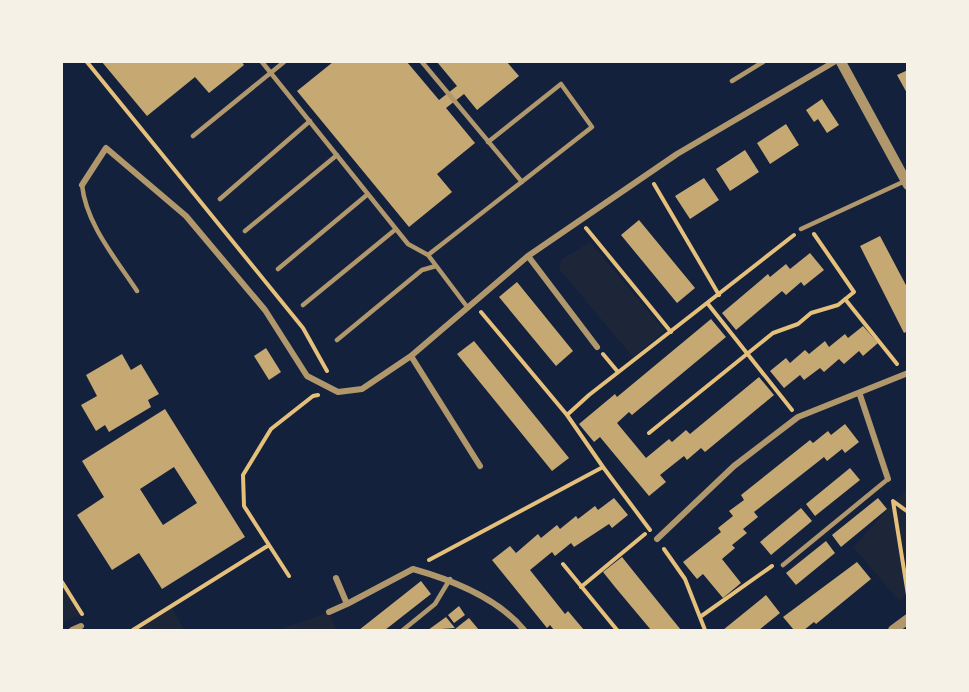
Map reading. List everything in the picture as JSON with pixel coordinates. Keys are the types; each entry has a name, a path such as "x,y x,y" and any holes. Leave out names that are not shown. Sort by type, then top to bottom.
{"street":[{"path":"82,185 106,148 186,216 265,310 307,376 338,392 362,389 411,356 528,256 697,142 834,62"},
{"path":"842,62 906,183"},
{"path":"528,256 597,348"},
{"path":"411,356 480,466"},
{"path":"657,539 734,466 798,417 860,395 906,374"},
{"path":"860,395 888,479"},
{"path":"329,612 413,569 450,579 470,588 524,630"},
{"path":"336,578 347,604"},
{"path":"893,630 908,619"},
{"path":"72,630 81,626"}],"lane":[{"path":"262,62 408,244 428,255 468,308"},
{"path":"193,136 284,62"},
{"path":"422,62 522,182"},
{"path":"732,81 763,62"},
{"path":"428,255 592,127 561,84 488,142"},
{"path":"220,198 310,121"},
{"path":"245,231 337,155"},
{"path":"801,230 906,183"},
{"path":"82,185 84,201 94,224 137,291"},
{"path":"278,269 368,194"},
{"path":"303,305 396,229"},
{"path":"337,340 422,270 436,266"},
{"path":"783,565 888,479"},
{"path":"404,630 435,604 450,579"}],"path":[{"path":"87,62 303,328 338,392 313,396 271,429 243,475 244,506 289,576"},
{"path":"648,175 719,295"},
{"path":"580,221 671,332"},
{"path":"650,433 773,333 798,324 811,313 838,305 854,292 808,226"},
{"path":"567,415 618,372 801,230"},
{"path":"845,299 906,374"},
{"path":"474,303 567,415 657,539 685,579 705,630"},
{"path":"708,304 798,417"},
{"path":"597,348 618,372"},
{"path":"413,569 603,467"},
{"path":"908,512 893,501 908,595"},
{"path":"581,586 650,530"},
{"path":"133,630 269,545"},
{"path":"563,564 617,630"},
{"path":"700,617 768,566 783,565"},
{"path":"62,582 82,614 81,626"}],"shaded area":[{"path":"590,242 665,331 633,357 559,269 562,259"},
{"path":"907,488 907,594 899,601 853,547"},
{"path":"62,582 82,614 62,623"},
{"path":"172,607 184,630 133,630"},
{"path":"329,612 337,630 278,630"}],"building":[{"path":"102,62 242,62 244,65 209,93 195,77 147,116"},
{"path":"333,62 407,62 439,100 457,86 437,62 507,62 519,76 477,110 464,94 446,108 475,143 437,174 452,192 409,227 297,91"},
{"path":"908,70 908,95 897,75"},
{"path":"822,99 839,125 827,133 818,119 814,122 806,110"},
{"path":"786,124 799,145 770,164 757,143"},
{"path":"745,150 759,172 730,191 716,169"},
{"path":"704,178 719,200 690,219 675,196"},
{"path":"639,220 695,288 677,303 621,235"},
{"path":"880,236 908,289 908,331 904,333 860,246"},
{"path":"810,253 824,270 804,286 801,282 786,295 782,291 736,330 722,313 768,274 770,277 786,264 790,269"},
{"path":"517,282 573,351 556,366 499,297"},
{"path":"711,319 726,337 632,415 629,412 617,423 646,458 669,439 672,442 686,430 690,434 759,377 774,395 705,452 701,448 687,460 684,456 660,475 666,482 649,496 600,437 594,442 579,424 615,394 617,397"},
{"path":"863,326 878,343 863,356 859,351 844,364 839,359 824,372 820,368 804,380 800,375 784,388 770,371 786,358 790,363 805,350 809,354 825,341 829,347 845,334 848,338"},
{"path":"474,341 569,458 552,471 457,354"},
{"path":"266,348 281,372 269,380 254,356"},
{"path":"122,354 131,370 141,364 159,394 148,400 151,407 109,432 105,425 96,431 81,405 97,396 86,375"},
{"path":"165,409 245,537 162,589 139,553 112,570 77,515 104,497 82,461","holes":["174,467 197,503 163,525 140,489"]},
{"path":"845,424 859,442 845,453 842,449 827,461 824,457 754,512 758,517 743,529 747,533 732,545 735,548 722,559 741,583 723,598 703,574 697,579 683,562 721,532 718,528 733,516 729,511 744,500 741,495 810,440 813,443 828,431 831,435"},
{"path":"850,468 860,480 815,516 806,504"},
{"path":"614,498 628,515 612,528 609,524 574,547 571,543 555,556 552,552 530,570 565,614 568,611 584,630 554,630 550,625 547,628 492,560 510,546 516,553 538,534 541,538 557,525 560,529 576,516 578,519 595,506 598,510"},
{"path":"878,498 887,509 841,547 832,535"},
{"path":"801,508 812,521 771,555 760,542"},
{"path":"826,541 835,553 796,585 786,573"},
{"path":"622,557 681,630 651,630 615,587 603,572"},
{"path":"857,562 871,579 816,624 814,622 804,630 794,630 783,617"},
{"path":"421,581 431,594 385,630 359,630"},
{"path":"766,595 780,613 759,630 723,630"},
{"path":"459,606 465,615 454,623 448,615"},
{"path":"446,617 455,628 428,630"},
{"path":"469,618 479,630 454,630 460,625"}]}
